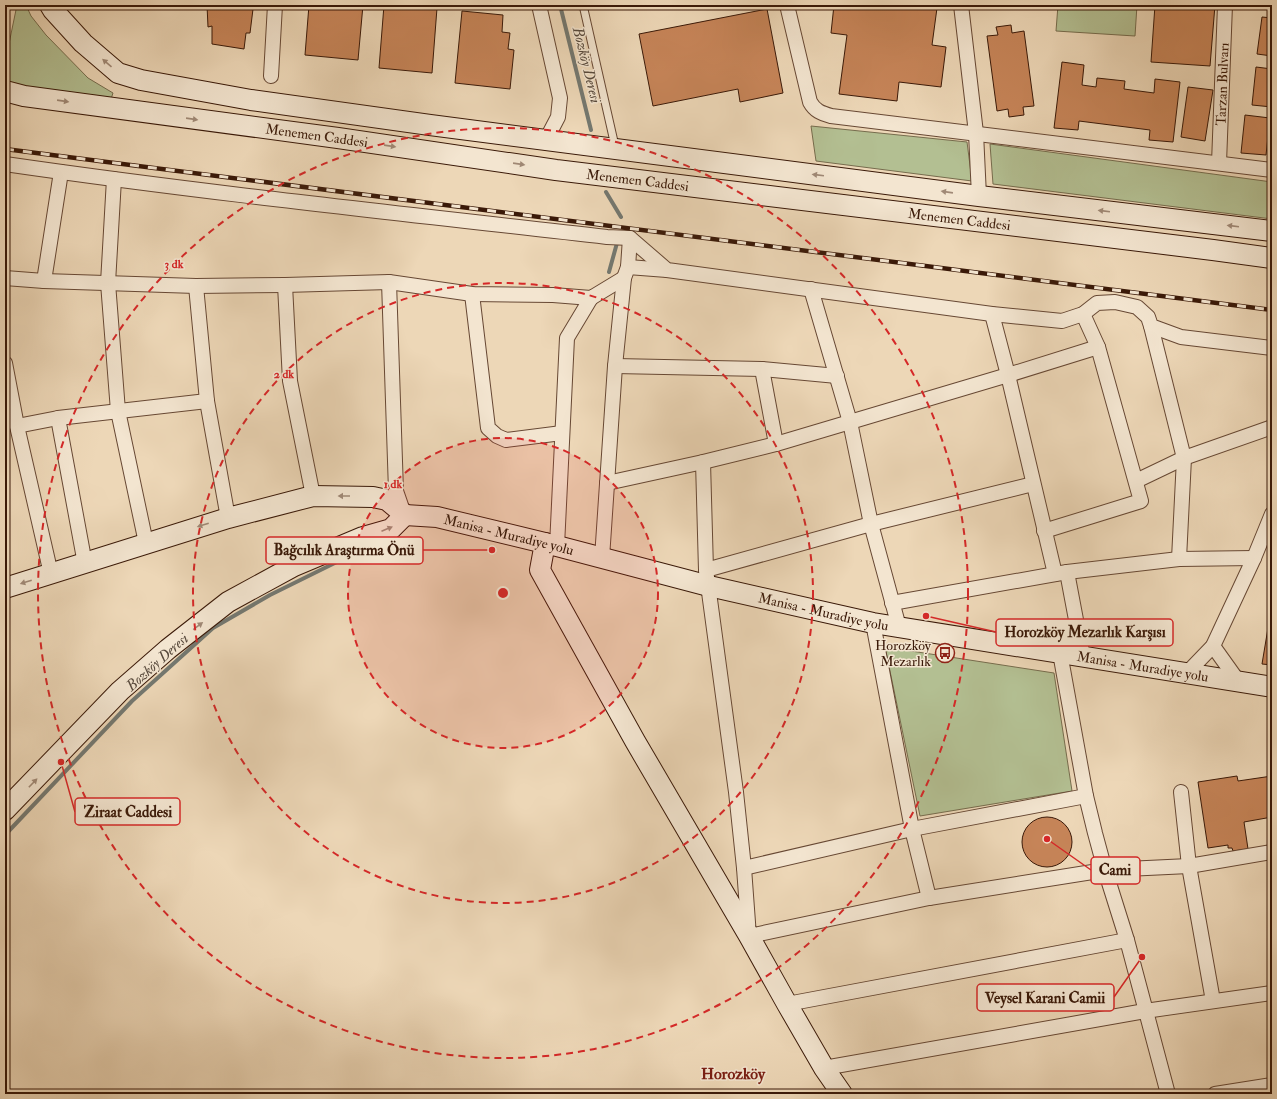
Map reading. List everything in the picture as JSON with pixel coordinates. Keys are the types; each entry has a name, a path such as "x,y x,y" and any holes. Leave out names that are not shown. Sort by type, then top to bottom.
{"main road":[{"name":"Menemen Caddesi","path":"50,5 83,43 118,72 141,80 252,100 546,140 979,196 1272,231"},
{"name":"Menemen Caddesi","path":"5,92 24,96 322,136 556,170 1272,258"},
{"path":"5,588 228,518 313,496 373,497 387,500 405,515 391,529 364,537 294,566 228,602 168,648 120,691 5,810"},
{"name":"Manisa - Muradiye yolu","path":"405,515 437,517 602,558 708,578 873,623 1272,687"},
{"path":"551,545 540,570 635,741 824,1068 842,1094"}],"street":[{"path":"271,76 275,5"},
{"path":"539,5 560,98 558,117 546,140"},
{"path":"787,5 810,102 813,108 819,112 831,116 1272,170"},
{"path":"961,5 976,133 979,196"},
{"name":"Tarzan Bulvarı","path":"1219,163 1226,5"},
{"path":"5,164 114,179 544,230 630,238 667,270"},
{"path":"44,281 61,172"},
{"path":"114,179 108,283 118,412 146,543"},
{"path":"602,558 615,366 630,238"},
{"path":"551,545 562,433 567,338 591,298 626,272 667,270 992,314 1062,321 1083,314 1097,303 1115,302 1137,307 1148,317 1151,326 1184,458 1179,558"},
{"path":"5,278 44,281 196,286 389,282 472,294 554,295 591,298"},
{"path":"389,282 396,491 405,515"},
{"path":"286,285 290,381 313,496"},
{"path":"196,286 207,401 228,518"},
{"path":"811,289 850,422 871,524 899,627"},
{"path":"472,294 488,428 497,436 506,440 562,433"},
{"path":"992,314 1008,375 1044,531 1061,573 1083,657"},
{"path":"1044,531 1141,502 1098,347 1083,314"},
{"path":"1151,326 1181,337 1272,348"},
{"path":"607,483 776,444 1098,347"},
{"path":"5,363 17,426 51,574"},
{"path":"615,366 762,369 837,376"},
{"path":"762,369 776,444"},
{"path":"17,426 58,418 207,401"},
{"path":"58,418 85,564"},
{"path":"1136,481 1184,458 1272,427"},
{"path":"703,462 708,578 736,792 749,936 929,898 1104,870 1189,866 1272,852"},
{"path":"708,578 871,524 1033,484"},
{"path":"1186,674 1213,646 1254,558 1272,514"},
{"path":"892,603 1061,573 1179,558 1254,558"},
{"path":"873,623 912,830 929,898"},
{"path":"1213,646 1238,681"},
{"path":"1060,653 1086,796 1104,870 1127,940 1168,1094"},
{"path":"1181,792 1189,866 1213,1001"},
{"path":"744,868 912,830 1086,796"},
{"path":"787,1004 1127,940"},
{"path":"824,1068 1145,1011 1272,992"},
{"path":"1215,1094 1272,1085"}],"lane":[{"path":"583,5 615,149"}],"green space":[{"path":"17,5 26,5 31,16 46,35 88,78 113,93 111,99 5,84 5,63"},
{"path":"1058,5 1137,5 1135,36 1056,31"},
{"path":"811,126 967,142 972,181 816,161"},
{"path":"990,144 1272,182 1272,219 993,184"},
{"path":"885,647 1054,673 1072,791 920,816"}],"building":[{"path":"207,5 250,5 249,8 253,9 250,33 246,33 244,49 212,44 212,26 208,27"},
{"path":"309,5 363,5 358,60 305,55"},
{"path":"384,5 437,8 432,73 379,68"},
{"path":"834,5 911,5 937,8 932,45 946,47 941,87 899,82 897,101 839,94 847,35 831,33"},
{"path":"1155,5 1215,5 1210,66 1151,62"},
{"path":"767,9 783,93 740,102 738,89 653,106 639,34"},
{"path":"462,11 503,15 502,32 510,33 508,49 514,50 510,89 455,83"},
{"path":"1262,17 1272,18 1272,56 1257,54"},
{"path":"1011,25 1012,33 1024,31 1034,106 1023,107 1024,115 1009,117 1008,109 997,111 987,36 998,35 996,27"},
{"path":"1062,62 1084,65 1082,85 1096,87 1097,78 1125,81 1124,89 1154,93 1155,79 1180,82 1173,142 1149,140 1150,130 1079,121 1078,130 1054,128"},
{"path":"1256,67 1272,69 1272,107 1252,105"},
{"path":"1188,87 1213,90 1205,141 1181,137"},
{"path":"1245,115 1270,118 1266,155 1241,153"},
{"path":"1271,609 1272,622 1269,622"},
{"path":"1269,622 1272,622 1272,665 1262,664"},
{"path":"1237,776 1238,781 1272,776 1272,817 1244,822 1248,849 1233,851 1232,848 1228,848 1228,845 1208,848 1198,782"},
{"path":"1047,817 1057,819 1065,824 1070,832 1072,842 1070,852 1065,860 1057,865 1047,867 1037,865 1029,860 1024,852 1022,842 1024,832 1029,824 1037,819"}],"waterway":[{"name":"Bozköy Deresi","path":"560,5 591,130"},
{"name":"Bozköy Deresi","path":"606,192 621,217"},
{"name":"Bozköy Deresi","path":"609,272 617,243"},
{"name":"Bozköy Deresi","path":"5,835 132,701 213,628 270,595 359,551"}],"railway":[{"path":"5,149 1272,310"}],"place":[{"name":"Bağcılık Araştırma Önü","path":"492,550"},
{"name":"Horozköy Mezarlık Karşısı","path":"926,616"},
{"name":"Horozköy Mezarlık","path":"945,653"},
{"name":"Ziraat Caddesi","path":"61,762"},
{"name":"Cami","path":"1047,839"},
{"name":"Veysel Karani Camii","path":"1142,957"}],"district":[{"name":"Horozköy","path":"733,1073"}]}
